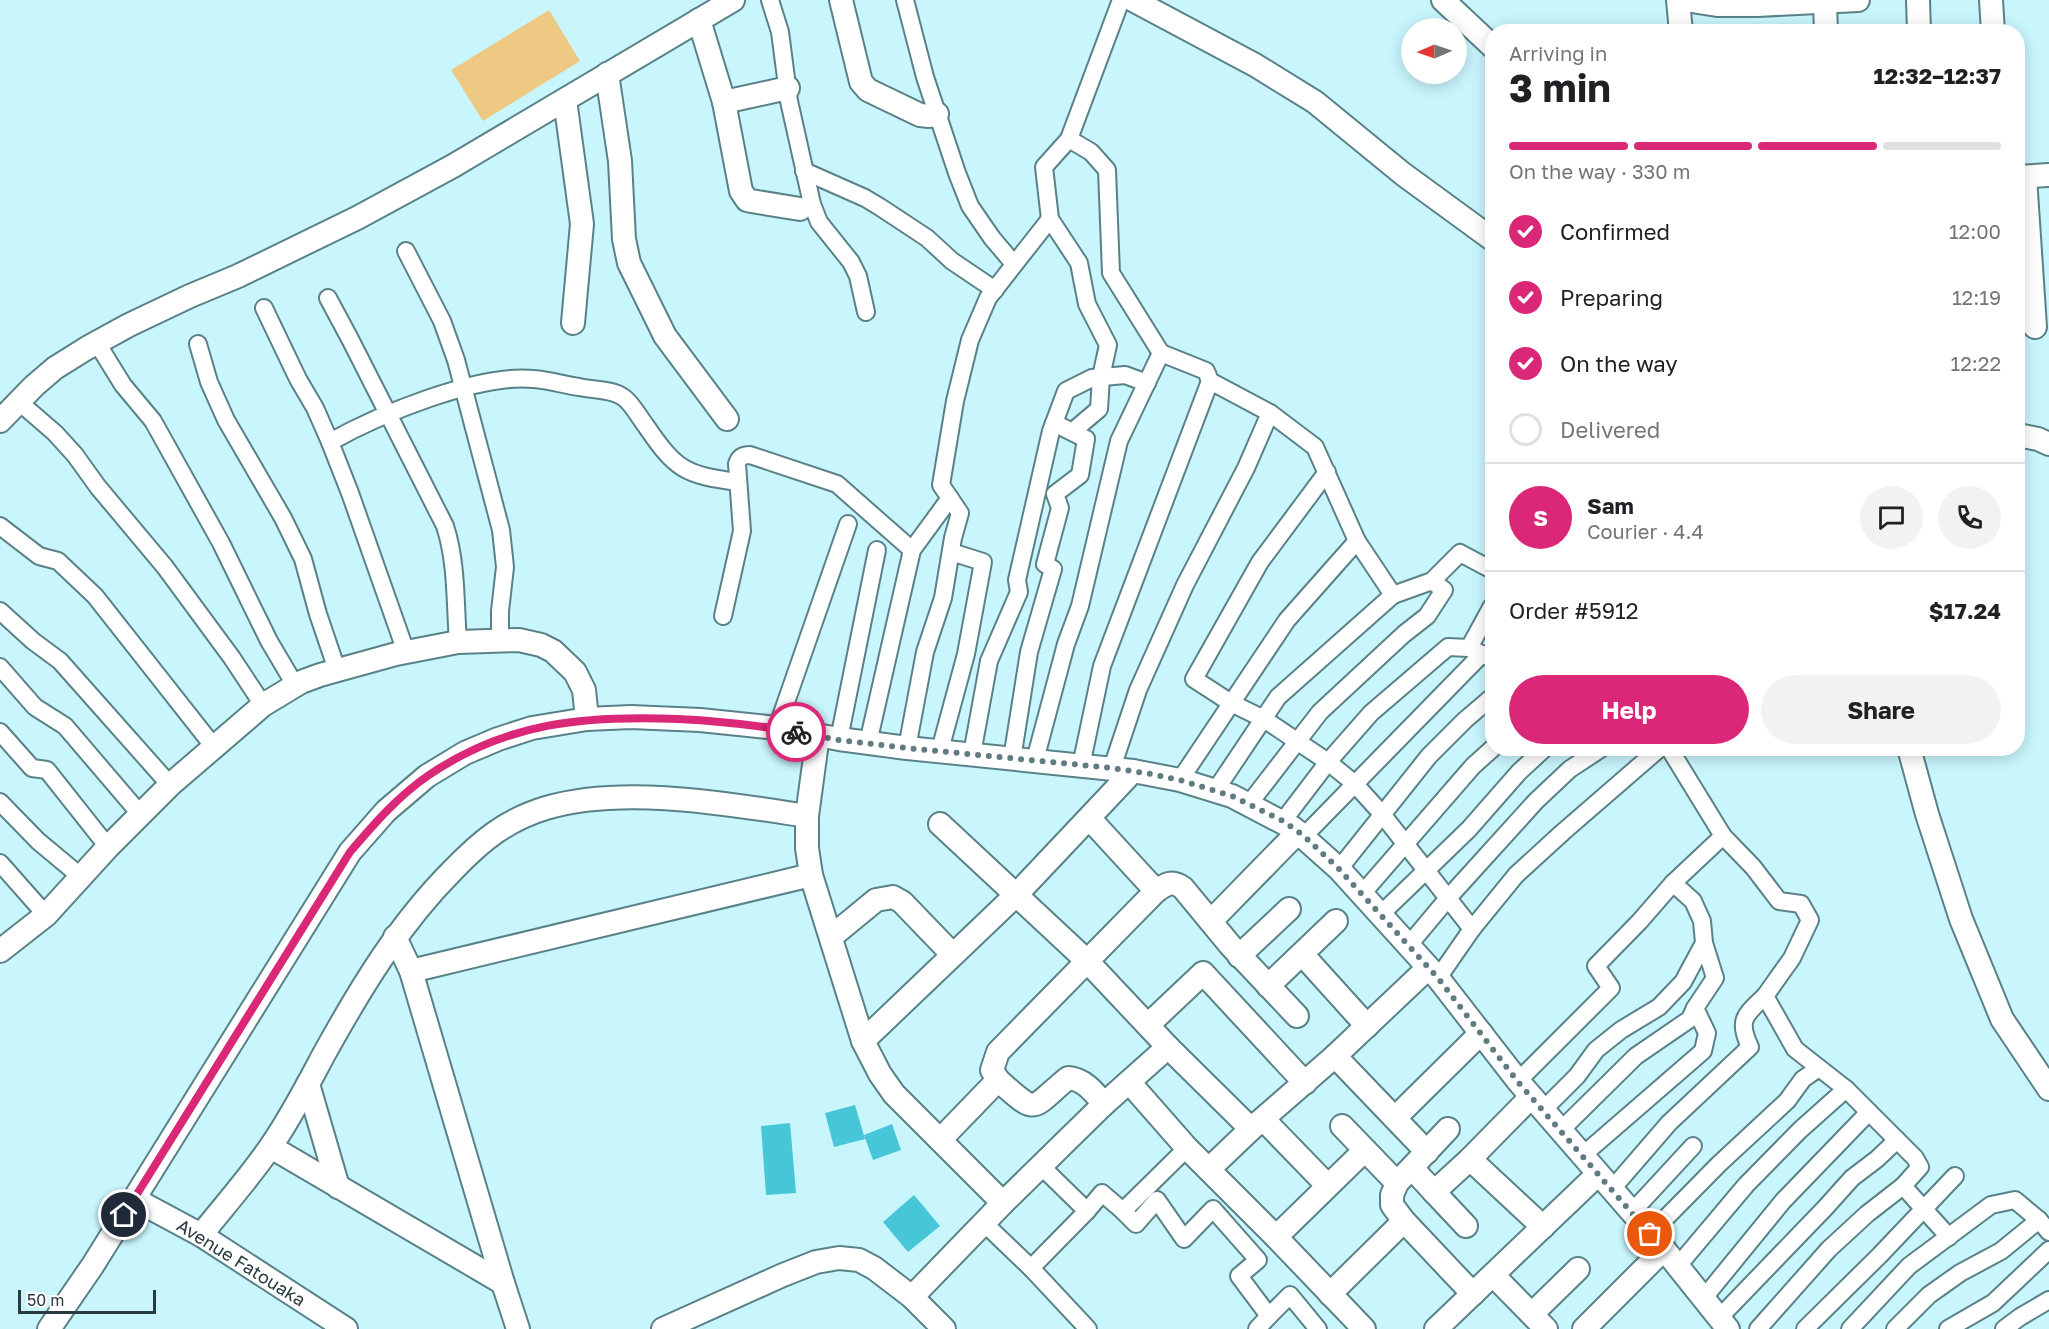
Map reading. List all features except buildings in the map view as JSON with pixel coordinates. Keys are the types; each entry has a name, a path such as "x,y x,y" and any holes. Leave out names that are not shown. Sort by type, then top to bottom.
{"street":[{"path":"0,421 18,401 56,368 97,343 129,325 238,276 357,218 453,166 733,0"},
{"path":"770,0 780,32 788,88 812,204 819,222 851,262 858,276 866,312"},
{"path":"841,0 864,87 920,115 937,114"},
{"path":"905,0 925,77 970,206 992,238 1014,264"},
{"path":"1073,431 1099,409 1101,377 1108,345 1087,304 1079,263 1050,219 1044,167 1069,139 1121,0"},
{"path":"1133,0 1255,65 1315,102 1403,174 1485,234"},
{"path":"1443,0 1485,39"},
{"path":"1678,0 1680,24"},
{"path":"1685,0 1717,5 1858,0"},
{"path":"1918,0 1919,24"},
{"path":"1991,0 1992,24"},
{"path":"1827,24 1831,1"},
{"path":"699,20 724,102 744,197 751,201 800,209"},
{"path":"607,74 620,161 624,239 629,263 664,336 727,418"},
{"path":"724,102 788,88"},
{"path":"565,100 582,224 573,323"},
{"path":"1069,139 1091,152 1107,170 1111,273 1161,353 1206,371 1210,381 1270,412 1315,447 1357,541 1393,595"},
{"path":"804,171 880,207 927,238 952,261 994,290"},
{"path":"2025,177 2049,175"},
{"path":"907,748 925,652 943,598 960,513 941,485 955,401 970,340 988,298 1050,219"},
{"path":"2025,223 2034,328"},
{"path":"406,252 442,321 456,360 503,544 505,578 500,611 500,640"},
{"path":"328,298 422,483 440,513 453,549 458,642"},
{"path":"264,308 330,442 406,652"},
{"path":"97,343 123,385 153,421 225,551 269,641 295,685"},
{"path":"198,344 209,382 226,420 301,553 337,670"},
{"path":"1035,760 1066,644 1080,606 1119,441 1161,353"},
{"path":"972,754 989,661 1019,592 1017,580 1054,423 1066,391 1092,378 1101,377 1125,375 1147,383"},
{"path":"330,442 358,426 387,414 464,388 512,379 534,379 624,397 663,451 687,471 704,477 738,482"},
{"path":"1081,766 1102,666 1210,381"},
{"path":"18,401 55,433 75,455 98,487 165,567 232,658 263,705"},
{"path":"863,1041 1017,894 1089,818 1123,769 1138,690 1185,585 1246,468 1270,412"},
{"path":"1012,759 1029,652 1053,568 1046,564 1060,508 1055,494 1080,475 1086,439 1054,423"},
{"path":"2025,436 2049,444"},
{"path":"723,616 742,531 738,482 739,459 745,455 837,484 912,550"},
{"path":"1327,472 1260,562 1194,679 1231,703 1264,719 1328,762 1354,783 1382,814 1472,929"},
{"path":"868,743 912,550 950,498"},
{"path":"777,728 848,524"},
{"path":"0,526 39,556 58,561 95,596 214,747"},
{"path":"1180,780 1287,620 1357,541"},
{"path":"877,550 807,816 807,848 811,875 863,1041 880,1074 894,1094 1004,1203"},
{"path":"940,750 966,654 983,562 951,552"},
{"path":"1215,791 1278,697 1393,595 1432,581 1460,553 1485,566"},
{"path":"1250,804 1320,712 1404,634 1427,616 1444,590 1432,581"},
{"path":"0,611 33,641 60,661 171,785"},
{"path":"1211,921 1295,830 1354,783 1481,654 1485,637"},
{"path":"0,951 46,915 78,877 171,785 263,705 295,685 337,670 406,652 458,642 519,640 541,645 553,651 564,661 580,680 587,719"},
{"path":"1295,830 1328,762 1371,713 1449,646 1481,654"},
{"path":"0,667 34,707 65,726 141,815"},
{"path":"1339,869 1429,756 1485,704"},
{"path":"56,1326 344,861 386,811 427,776 465,753 532,728 587,719 631,717 700,720 777,728 907,748 1123,769 1180,780 1250,804 1295,830 1339,869 1433,973 1531,1096 1657,1241 1723,1325 1852,1178 1877,1160 1897,1140"},
{"path":"0,732 32,768 47,770 108,847"},
{"path":"1361,895 1473,766 1485,755"},
{"path":"1380,915 1469,829 1519,772 1536,756"},
{"path":"1408,946 1536,801 1570,769 1590,756"},
{"path":"1209,1169 1367,1026 1433,973 1516,875 1651,756"},
{"path":"1436,1329 1544,1227 1605,1182 1750,1047 1742,1031 1747,1014 1765,996 1792,958 1810,920 1801,903 1779,901 1753,867 1723,836 1674,756"},
{"path":"1911,756 1927,814 1961,919 2002,1019 2049,1089"},
{"path":"201,1235 271,1147 395,937 437,886 490,835 515,819 546,808 583,800 620,797 726,804 807,816"},
{"path":"0,802 38,842 74,871 78,877"},
{"path":"1089,818 1156,891"},
{"path":"940,824 1087,961 1168,1047 1327,1185"},
{"path":"1434,1192 1470,1159 1531,1096 1611,988 1596,966 1673,883 1723,836"},
{"path":"0,863 46,915"},
{"path":"411,971 811,875"},
{"path":"1561,1130 1636,1056 1690,1019 1715,978 1704,943 1702,921 1693,901 1673,883"},
{"path":"1104,1104 1084,1082 1076,1078 1068,1078 1042,1102 1025,1104 998,1080 992,1070 998,1052 1156,891 1167,884 1178,885 1211,921 1234,951 1297,1017"},
{"path":"831,937 876,900 893,897 902,902 953,955"},
{"path":"1149,1025 1203,973 1289,909"},
{"path":"1268,986 1336,921"},
{"path":"395,937 411,971 518,1329"},
{"path":"1531,1096 1577,1076 1596,1050 1621,1030 1659,1007 1683,982 1704,943"},
{"path":"1302,954 1367,1026"},
{"path":"1203,973 1305,1083"},
{"path":"1758,1329 1829,1249 1867,1214 1903,1186 1920,1167 1915,1158 1846,1089 1795,1049 1765,996"},
{"path":"1582,1155 1703,1051 1707,1033 1695,1008"},
{"path":"1395,1118 1481,1032"},
{"path":"912,1297 1104,1104 1168,1047"},
{"path":"1335,1056 1395,1118 1412,1167 1466,1226"},
{"path":"1584,1329 1719,1164 1787,1101 1803,1079 1819,1068"},
{"path":"940,1140 998,1080"},
{"path":"1129,1082 1187,1148 1364,1329"},
{"path":"308,1084 338,1187"},
{"path":"1677,1267 1746,1185 1800,1130 1846,1089"},
{"path":"1703,1299 1784,1201 1869,1112"},
{"path":"1342,1126 1365,1150 1412,1167"},
{"path":"1449,1129 1412,1167 1392,1195 1392,1205 1404,1221 1473,1294"},
{"path":"1632,1212 1693,1146"},
{"path":"271,1147 503,1283"},
{"path":"1123,1210 1187,1148"},
{"path":"1276,1237 1365,1150"},
{"path":"1470,1159 1544,1227"},
{"path":"1042,1167 1087,1211"},
{"path":"1805,1329 1955,1176"},
{"path":"1903,1186 1949,1236"},
{"path":"1031,1268 1102,1193 1136,1224 1157,1200 1184,1239 1213,1209 1258,1260 1239,1276 1269,1316"},
{"name":"Avenue Fatouaka","path":"134,1199 201,1235 346,1329"},
{"path":"1850,1329 1909,1266 1991,1205 2015,1200 2044,1226 1960,1273 1929,1294 1895,1329"},
{"path":"1330,1294 1404,1221"},
{"path":"984,1223 1031,1268 1088,1329"},
{"path":"1948,1329 1993,1303 2049,1251"},
{"path":"663,1329 794,1270 816,1262 839,1258 859,1260 874,1268 912,1297 944,1329"},
{"path":"1493,1275 1539,1322 1578,1269"},
{"path":"1257,1329 1290,1295 1318,1329"},
{"path":"2004,1329 2049,1300"}],"shaded area":[{"path":"549,10 580,61 483,121 451,70"}],"way so far":[{"path":"796,732 839,740 1151,774 1180,780 1232,796 1283,821 1304,836 1339,869 1438,978 1518,1082 1650,1234"}],"route":[{"path":"124,1215 350,852 386,811 427,776 465,753 498,739 532,728 587,719 631,717 700,720 796,732"}]}
